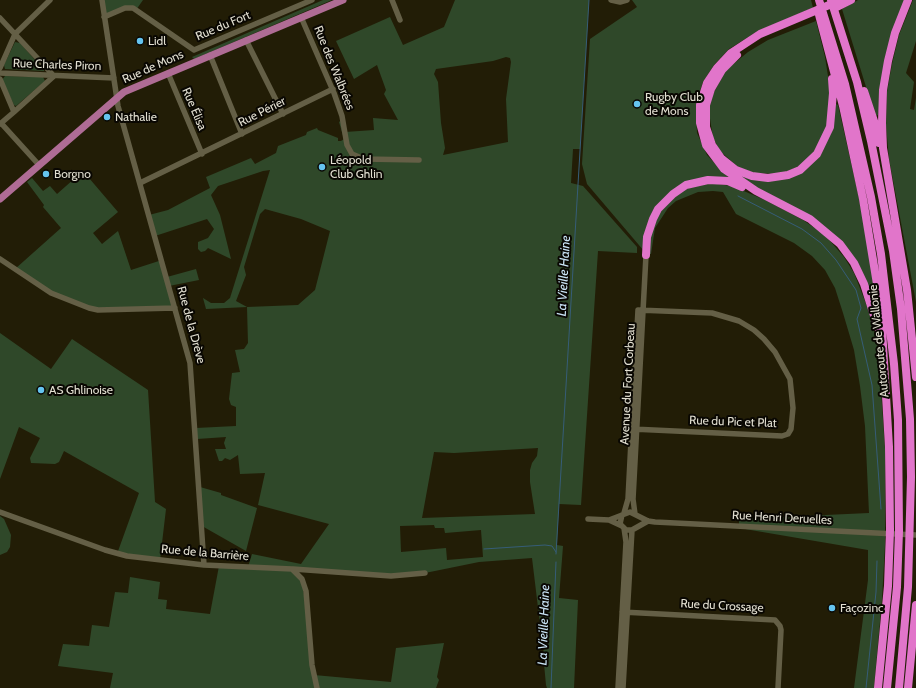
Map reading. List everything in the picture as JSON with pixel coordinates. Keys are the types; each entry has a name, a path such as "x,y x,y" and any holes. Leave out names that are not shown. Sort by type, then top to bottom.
{"highway":[{"name":"Autoroute de Wallonie","path":"818,0 825,27 847,91 871,197 881,254 894,364 898,420 899,531 897,588 887,688"},
{"name":"Autoroute de Wallonie","path":"831,0 857,82 893,251 901,309 911,455 911,532 908,587 899,688"},
{"path":"841,0 774,28 746,42 724,59 707,83 702,96 699,114 702,133 706,145 724,169 756,191 810,219 840,244 854,263 864,284 882,340"},
{"path":"825,27 833,94 830,127 825,141 810,162 800,170 788,175 768,178 745,174 731,166 721,158 708,136 705,112 711,89 722,70 741,52 763,39 851,0"},
{"path":"908,0 893,40 883,90 883,148 906,282 916,377"},
{"path":"829,52 863,199 877,284 882,340 889,447 890,530 888,586 878,688"},
{"path":"857,82 864,91 875,124 890,182"},
{"path":"646,255 647,238 653,219 665,201 680,189 694,183 715,180 728,182 756,191"},
{"path":"909,688 916,604"},
{"path":"909,688 916,661"}],"main road":[{"name":"Rue de Mons","path":"0,199 124,92 343,0"}],"street":[{"path":"0,68 15,34 50,0"},
{"name":"Rue de la Drève","path":"102,0 117,98 190,363 193,383 204,565"},
{"name":"Rue du Fort","path":"104,17 125,8 133,8 194,50 312,0"},
{"path":"392,0 400,20"},
{"path":"611,0 620,2 627,0"},
{"name":"Rue des Walbrées","path":"301,17 333,89 342,116 347,145 354,156 364,159 419,160"},
{"path":"0,18 54,76 1,123 39,165"},
{"path":"246,40 283,114"},
{"path":"210,55 242,134"},
{"name":"Rue Charles Piron","path":"0,73 114,78"},
{"name":"Rue Élisa","path":"168,73 202,154"},
{"path":"114,78 118,89 124,92"},
{"path":"0,79 14,112"},
{"name":"Rue Périer","path":"140,183 333,89"},
{"name":"Avenue du Fort Corbeau","path":"623,514 628,499 634,429 642,271 646,255"},
{"path":"0,259 51,293 89,308 98,310 175,308"},
{"name":"Rue du Pic et Plat","path":"634,429 782,436 788,434 791,429 793,408 790,379 772,348 754,330 732,318 712,312 640,310"},
{"name":"Avenue du Fort Corbeau","path":"634,429 633,499 636,515"},
{"name":"Rue de la Barrière","path":"0,512 122,555 204,565 391,576 425,573"},
{"path":"609,520 630,512 636,515 638,521 634,528 618,688"},
{"path":"623,514 620,521 623,527 626,542 623,688"},
{"name":"Rue Henri Deruelles","path":"636,515 648,522"},
{"path":"588,519 609,520 623,527 634,528"},
{"name":"Rue Henri Deruelles","path":"634,528 648,522 916,535"},
{"path":"292,569 302,580 306,591 312,665 317,688"},
{"name":"Rue du Crossage","path":"625,612 775,620 780,626 781,630 778,688"}],"green space":[{"path":"102,0 143,0 136,10 133,8 104,17"},
{"path":"323,0 332,0 194,59 192,57"},
{"path":"455,0 589,0 580,149 573,149 571,183 583,186 637,247 637,253 598,251 581,505 559,504 557,545 563,546 559,598 578,600 574,688 547,688 546,685 543,653 546,637 540,624 532,558 479,562 425,573 391,576 293,570 302,579 314,675 391,682 396,648 444,643 437,677 439,680 436,688 110,688 113,673 58,666 63,644 89,646 92,625 109,627 115,592 128,593 130,577 160,582 158,599 167,600 166,609 210,614 219,566 248,567 252,554 301,564 329,524 258,505 265,473 240,474 238,455 230,460 225,458 222,461 219,461 215,449 226,449 224,443 226,437 197,439 196,428 236,426 236,407 231,405 229,399 232,373 240,372 235,350 244,349 248,343 247,307 206,309 203,298 211,303 224,303 230,298 270,170 218,186 211,195 220,215 231,259 208,248 201,252 198,249 198,242 208,238 214,229 207,219 155,236 149,215 168,210 210,188 206,177 251,158 255,164 276,153 278,146 306,135 307,132 317,128 318,130 338,138 338,141 341,141 344,139 339,122 343,119 345,132 374,130 373,118 398,120 384,94 386,90 377,65 354,79 336,41 390,17 403,45 444,27","holes":["506,57 510,58 511,62 506,99 508,142 443,155 445,148 441,123 438,82 434,74 436,69 493,61","265,209 301,219 330,231 315,290 298,305 247,307 236,301 246,275 244,267 260,214","538,448 537,456 532,463 530,470 530,482 535,514 422,518 434,452 454,453","434,525 435,528 444,528 445,533 481,530 483,557 447,560 446,548 401,552 400,526"]},
{"name":"Rugby Club de Mons","path":"632,0 811,0 813,8 758,31 729,49 714,65 703,82 698,97 696,115 697,133 707,155 731,180 705,178 661,202 644,251 587,184 582,164 590,39 637,7"},
{"path":"858,0 905,0 878,115 875,116 842,9"},
{"path":"913,0 916,0 916,41 906,73 914,82 910,109 914,110 916,98 916,302 889,159 886,125 887,92 892,64 899,35"},
{"path":"816,21 825,57 830,89 827,128 815,152 799,166 781,174 754,173 738,167 720,151 713,138 709,112 711,98 725,71 748,52 768,40"},
{"path":"15,42 20,43 44,71 5,69 4,65"},
{"path":"5,76 43,77 45,81 16,106 14,105 2,80"},
{"path":"836,104 838,105 859,198 868,245 877,310 842,243 749,185 717,158 772,181 817,158 831,134"},
{"path":"83,171 118,212 93,233 102,244 118,231 131,270 162,260 167,277 196,269 199,280 169,286 175,308 98,310 60,298 15,269 61,228 43,207 44,205 27,182 32,178 43,191 50,186 57,194"},
{"path":"710,183 732,186 765,200 803,220 825,235 844,257 854,273 870,314 878,347 885,449 885,545 874,688 854,688 868,580 868,550 739,528 739,519 869,513 865,426 860,386 854,350 835,288 825,270 812,256 794,243 736,214 723,192 698,192 676,201 668,208 655,228 651,254 648,254 651,231 660,212 680,192 689,188"},
{"path":"0,333 51,369 72,339 148,390 155,502 166,509 160,560 117,554 139,493 64,451 59,462 55,464 31,463 30,458 40,438 19,427 0,479"},
{"path":"200,487 221,493 221,495 257,508 246,551 202,526"},
{"path":"0,516 4,519 11,535 10,547 7,552 0,555"}],"waterway":[{"name":"La Vieille Haine","path":"556,554 589,0"},
{"path":"738,196 802,229 821,243 836,260 856,290 861,308 857,319 872,385 881,509"},
{"path":"484,549 545,545 552,546 556,552"},
{"path":"866,688 876,592 877,561"},
{"name":"La Vieille Haine","path":"551,688 556,562"}],"place":[{"name":"Lidl","path":"140,41"},
{"name":"Rugby Club de Mons","path":"637,104"},
{"name":"Nathalie","path":"107,117"},
{"name":"Léopold Club Ghlin","path":"322,167"},
{"name":"Borgno","path":"46,174"},
{"name":"AS Ghlinoise","path":"41,390"},
{"name":"Façozinc","path":"832,608"}]}
